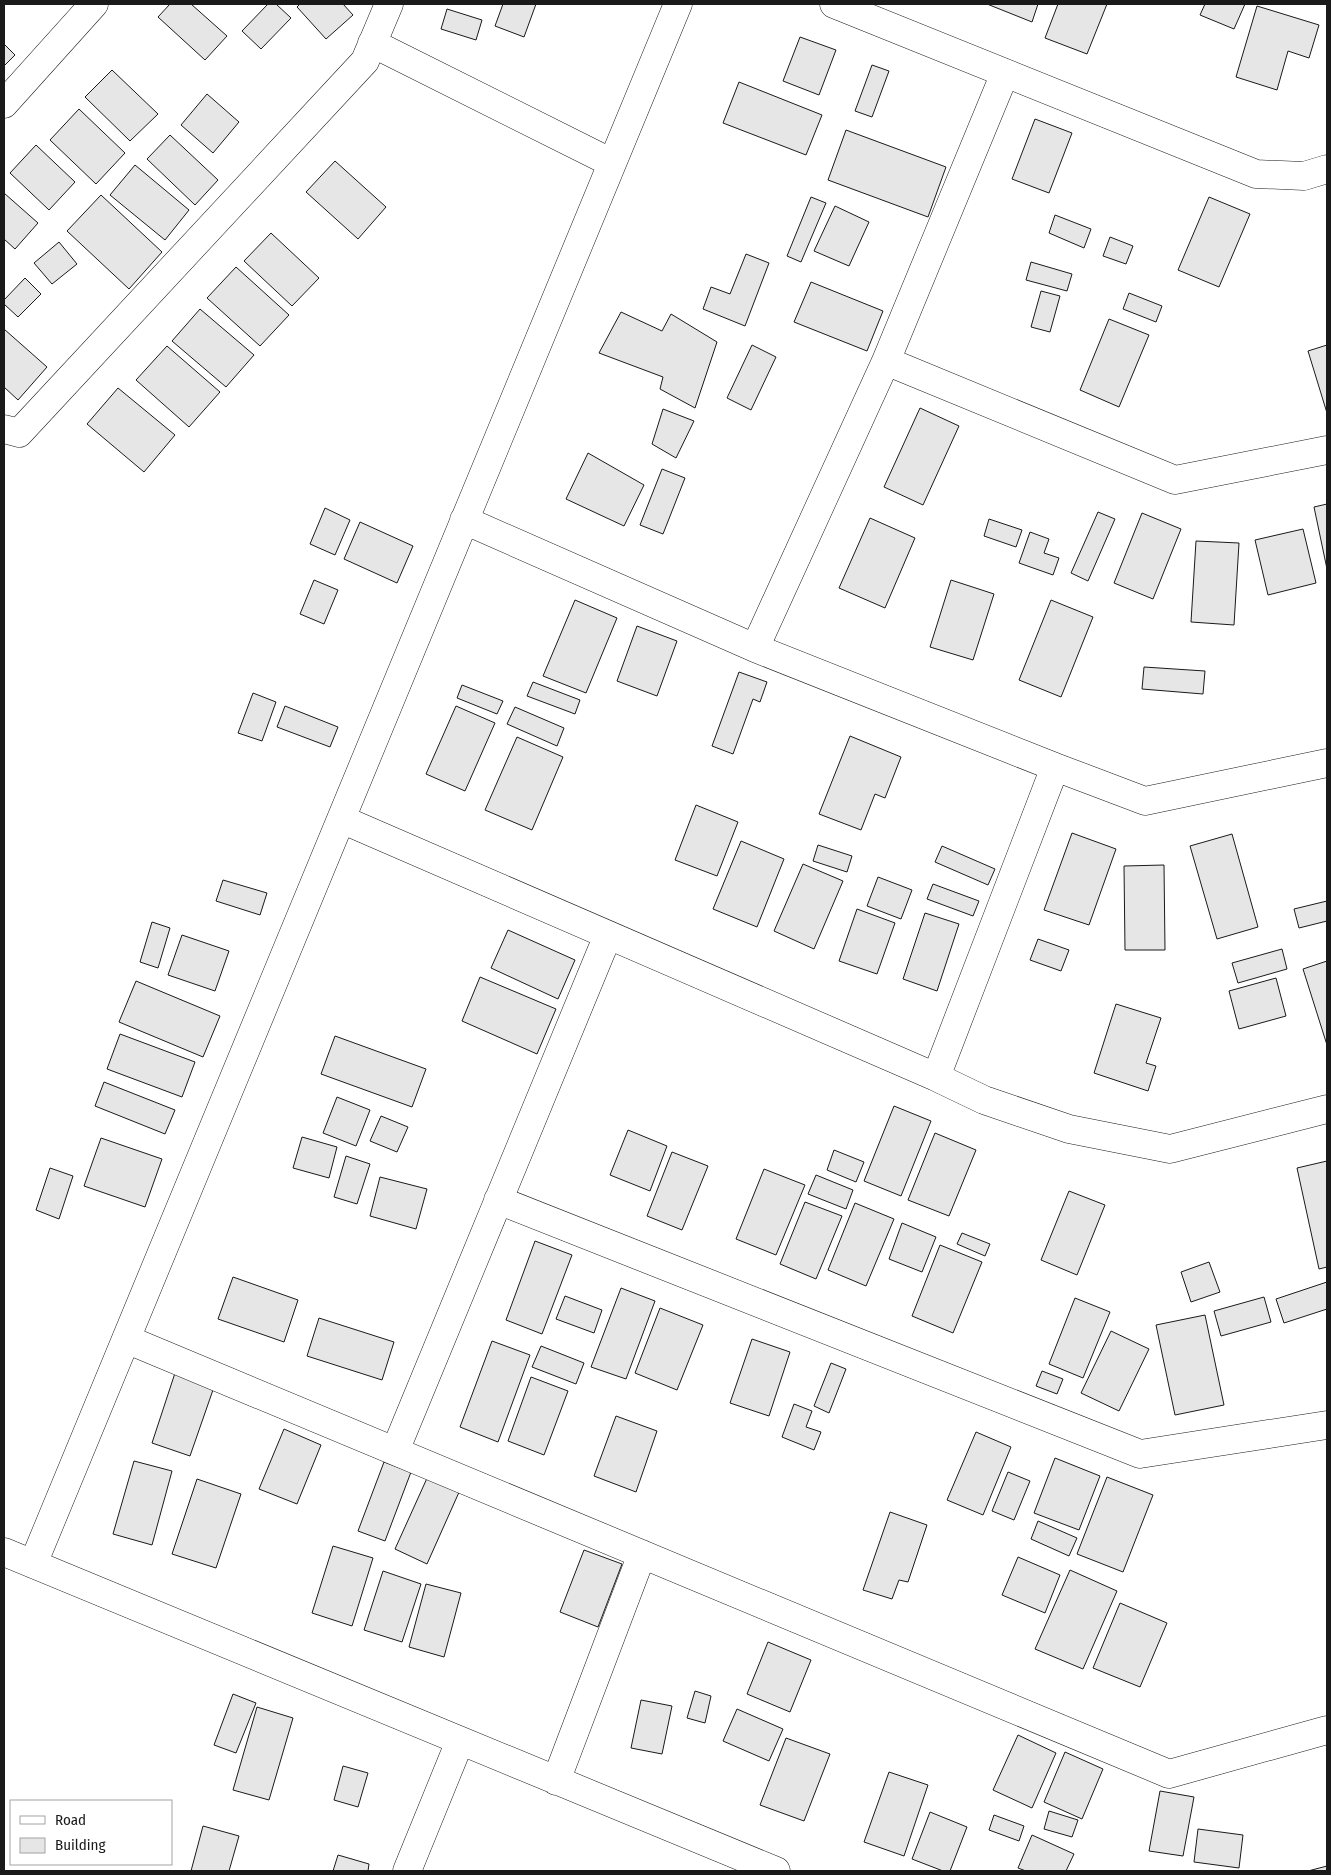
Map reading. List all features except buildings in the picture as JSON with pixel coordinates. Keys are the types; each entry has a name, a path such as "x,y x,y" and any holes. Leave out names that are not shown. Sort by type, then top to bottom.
{"street":[{"path":"4,104 94,4"},
{"path":"4,429 19,433 365,61 390,4"},
{"path":"32,1564 678,4"},
{"path":"834,4 1256,174 1304,176 1327,169"},
{"path":"372,43 612,163"},
{"path":"755,648 886,361 1005,73"},
{"path":"886,361 1175,480 1327,450"},
{"path":"464,520 755,648 1055,767 1146,800 1327,764"},
{"path":"936,1077 1055,767"},
{"path":"341,818 936,1077 984,1100 1069,1129 1170,1149 1327,1109"},
{"path":"395,1451 608,935"},
{"path":"498,1200 1140,1454 1327,1425"},
{"path":"126,1339 1169,1774 1327,1730"},
{"path":"4,1552 776,1871"},
{"path":"556,1781 642,1554"},
{"path":"407,1871 460,1741"}]}
